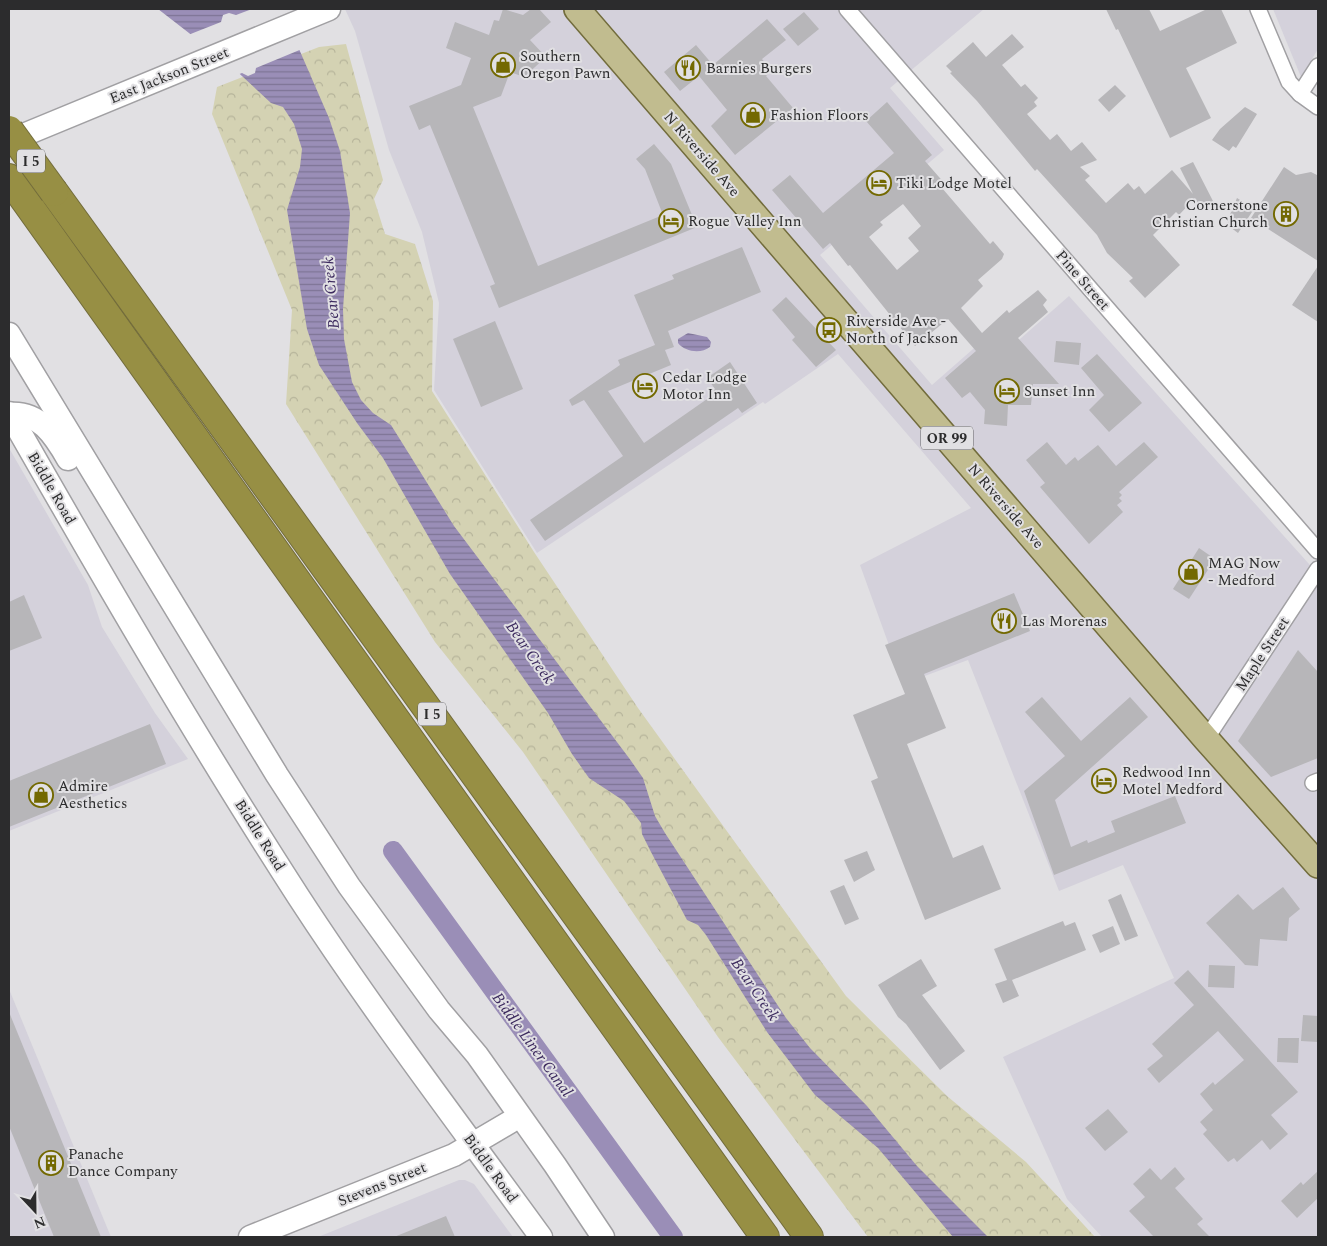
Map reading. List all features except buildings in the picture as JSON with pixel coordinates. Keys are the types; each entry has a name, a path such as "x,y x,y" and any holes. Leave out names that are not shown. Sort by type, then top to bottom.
{"highway":[{"name":"I 5","path":"9,130 809,1237"},
{"name":"I 5","path":"9,178 765,1237"}],"main road":[{"name":"East Jackson Street","path":"9,140 329,9"},
{"name":"N Riverside Ave","path":"577,9 1206,739 1318,865"},
{"path":"9,334 277,775 349,886 438,1010 477,1055 555,1165 598,1231"},
{"path":"9,414 20,413 46,427 112,530 152,568"},
{"name":"Biddle Road","path":"9,414 169,688 299,897 354,979 541,1237"},
{"path":"438,1010 469,1064 510,1122 550,1177 598,1231"},
{"name":"Stevens Street","path":"250,1237 474,1145 510,1122"}],"street":[{"name":"Pine Street","path":"847,9 1318,551"},
{"path":"1258,9 1289,82 1300,94 1318,107"},
{"path":"1300,94 1318,66"},
{"name":"Maple Street","path":"1206,739 1318,569"}],"shaded area":[{"path":"345,9 984,9 890,88 944,150 820,255 932,385 989,335 1005,352 1069,296 1318,574 1318,1237 1102,1237 1067,1199 1003,1057 1174,978 1123,865 1059,891 968,660 903,684 860,565 971,508 838,354 537,553 434,390 439,303 422,232 389,150 355,31"},
{"path":"1273,9 1318,9 1318,49 1301,77"},
{"path":"9,448 88,585 102,627 155,713 188,759 9,831"},
{"path":"9,989 111,1237 9,1237"},
{"path":"459,1180 465,1180 474,1184 513,1237 318,1237"}],"green space":[{"path":"346,44 383,180 374,199 385,234 415,244 433,301 432,391 534,552 638,708 846,996 947,1096 1026,1162 1095,1237 868,1237 718,1037 523,752 435,642 286,404 292,310 212,114 217,87 319,47"}],"water":[{"name":"Bear Creek","path":"158,9 273,9 299,49 329,118 340,151 350,213 343,309 344,339 352,382 361,400 373,413 391,425 454,526 643,778 655,816 665,833 786,1018 810,1048 867,1106 917,1166 988,1237 953,1237 878,1148 815,1095 767,1032 706,935 698,925 687,920 642,834 641,823 624,801 589,778 572,754 548,713 450,574 383,458 357,423 319,365 307,329 287,210 300,167 302,149 294,124 283,107 271,103 229,64"},
{"path":"688,333 707,337 711,342 710,347 702,351 693,351 681,346 678,343 678,339"}],"pier":[{"path":"252,9 276,9 302,49 256,68 255,73 248,76 242,73 237,75 188,35 221,22 223,15 229,13 236,15"}],"waterway":[{"name":"Biddle Liner Canal","path":"393,851 673,1237"}],"place":[{"name":"Southern Oregon Pawn","path":"503,65"},
{"name":"Barnies Burgers","path":"688,68"},
{"name":"Fashion Floors","path":"753,115"},
{"name":"Tiki Lodge Motel","path":"879,183"},
{"name":"Cornerstone Christian Church","path":"1286,214"},
{"name":"Rogue Valley Inn","path":"671,221"},
{"name":"Riverside Ave - North of Jackson","path":"829,330"},
{"name":"Cedar Lodge Motor Inn","path":"645,386"},
{"name":"Sunset Inn","path":"1007,391"},
{"name":"MAG Now - Medford","path":"1191,572"},
{"name":"Las Morenas","path":"1004,621"},
{"name":"Redwood Inn Motel Medford","path":"1104,781"},
{"name":"Admire Aesthetics","path":"41,795"},
{"name":"Panache Dance Company","path":"51,1163"}]}
